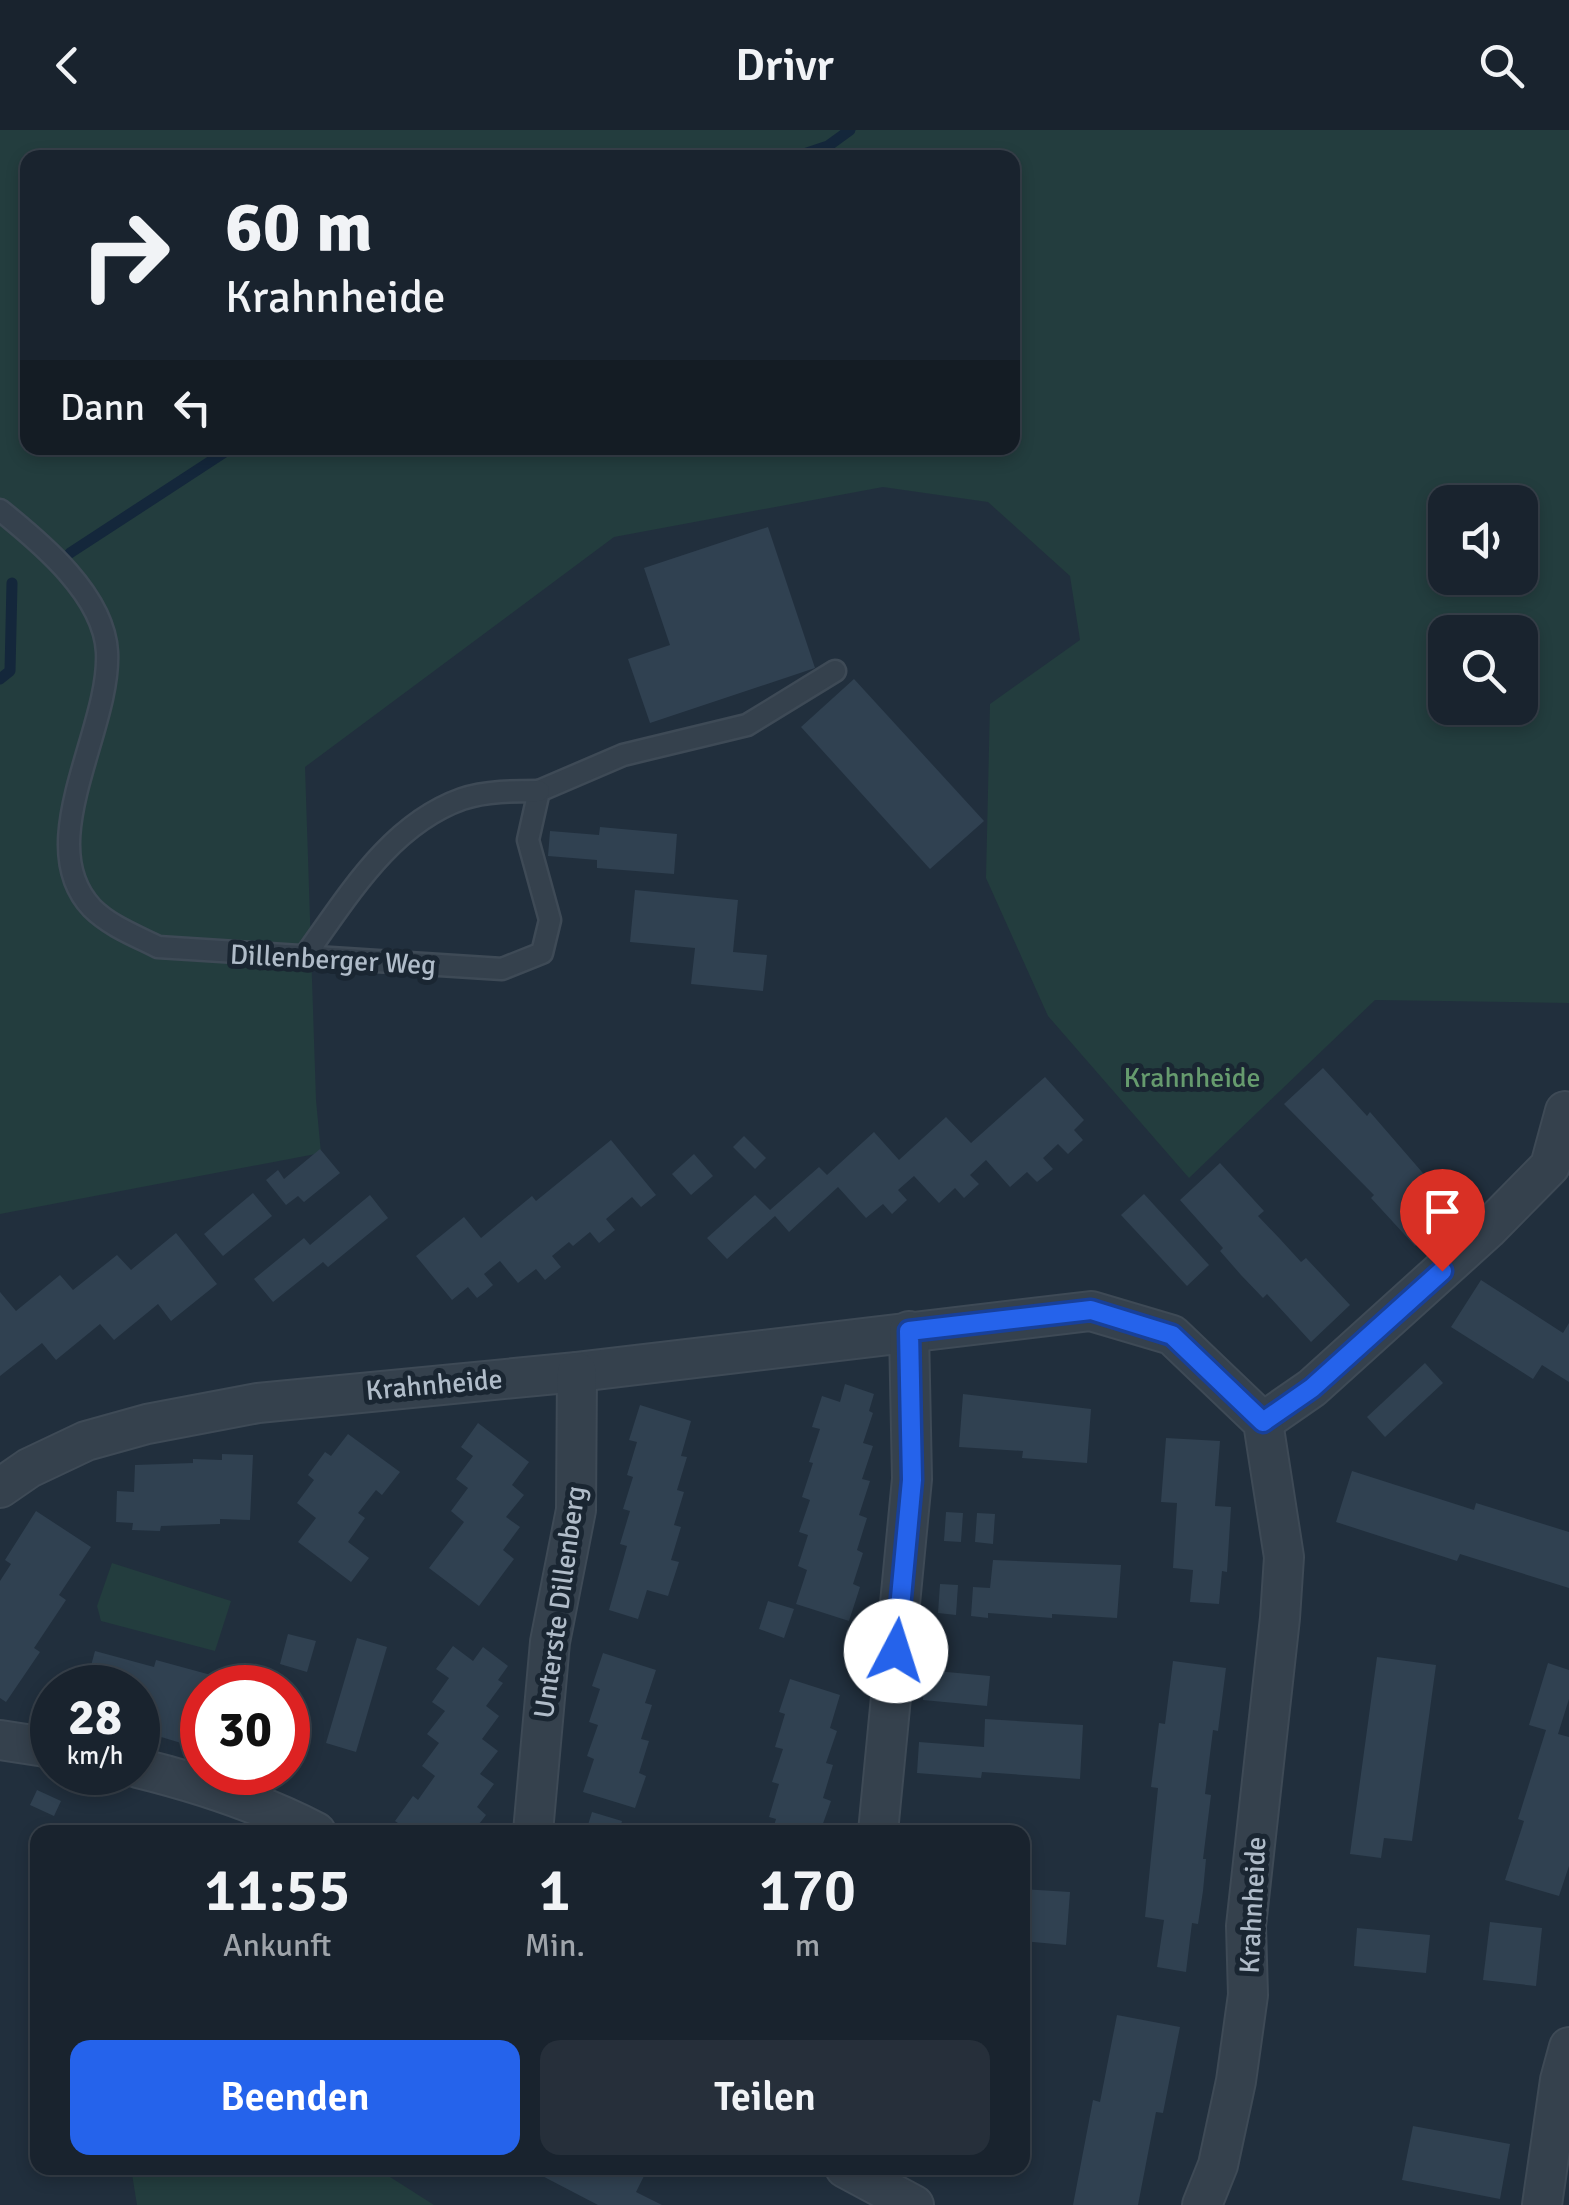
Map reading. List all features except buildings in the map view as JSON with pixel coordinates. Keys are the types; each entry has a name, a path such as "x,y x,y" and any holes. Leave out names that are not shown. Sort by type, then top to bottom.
{"street":[{"path":"1263,1422 1326,1376 1488,1229 1550,1166 1564,1110"},
{"name":"Krahnheide","path":"0,1488 29,1468 86,1441 148,1424 297,1398 577,1372 1091,1310 1172,1335 1263,1422 1284,1557 1246,1926 1248,1995 1236,2081 1218,2165 1202,2205"},
{"path":"879,1825 912,1480 909,1331"},
{"name":"Unterste Dillenberg","path":"534,1825 550,1642 576,1510 577,1372"},
{"path":"0,1740 30,1745"},
{"path":"160,1774 302,1825"},
{"path":"1542,2205 1560,2080 1569,2047"},
{"path":"858,2175 914,2205"}],"lane":[{"name":"Dillenberger Weg","path":"0,510 48,548 71,578 93,607 107,650 102,701 68,831 70,864 78,889 94,910 121,929 158,947 502,969 542,952 550,920 528,840 539,790"},
{"path":"304,957 386,849 405,833 463,799 539,790 624,755 747,724 834,671"}],"green space":[{"path":"0,130 1569,130 1569,1003 1375,1000 1189,1178 1048,1016 986,878 990,704 1080,640 1070,576 988,502 883,487 614,537 305,767 321,1153 0,1214"},
{"path":"112,1563 231,1601 215,1651 101,1621 97,1606"},
{"path":"132,2175 387,2175 434,2205 137,2205"}],"waterway":[{"path":"816,150 850,130"},
{"path":"70,553 220,455"},
{"path":"0,679 10,671 12,583"}],"route":[{"path":"896,1651 912,1480 909,1331 1091,1310 1172,1335 1263,1422 1312,1388 1442,1271"}]}
